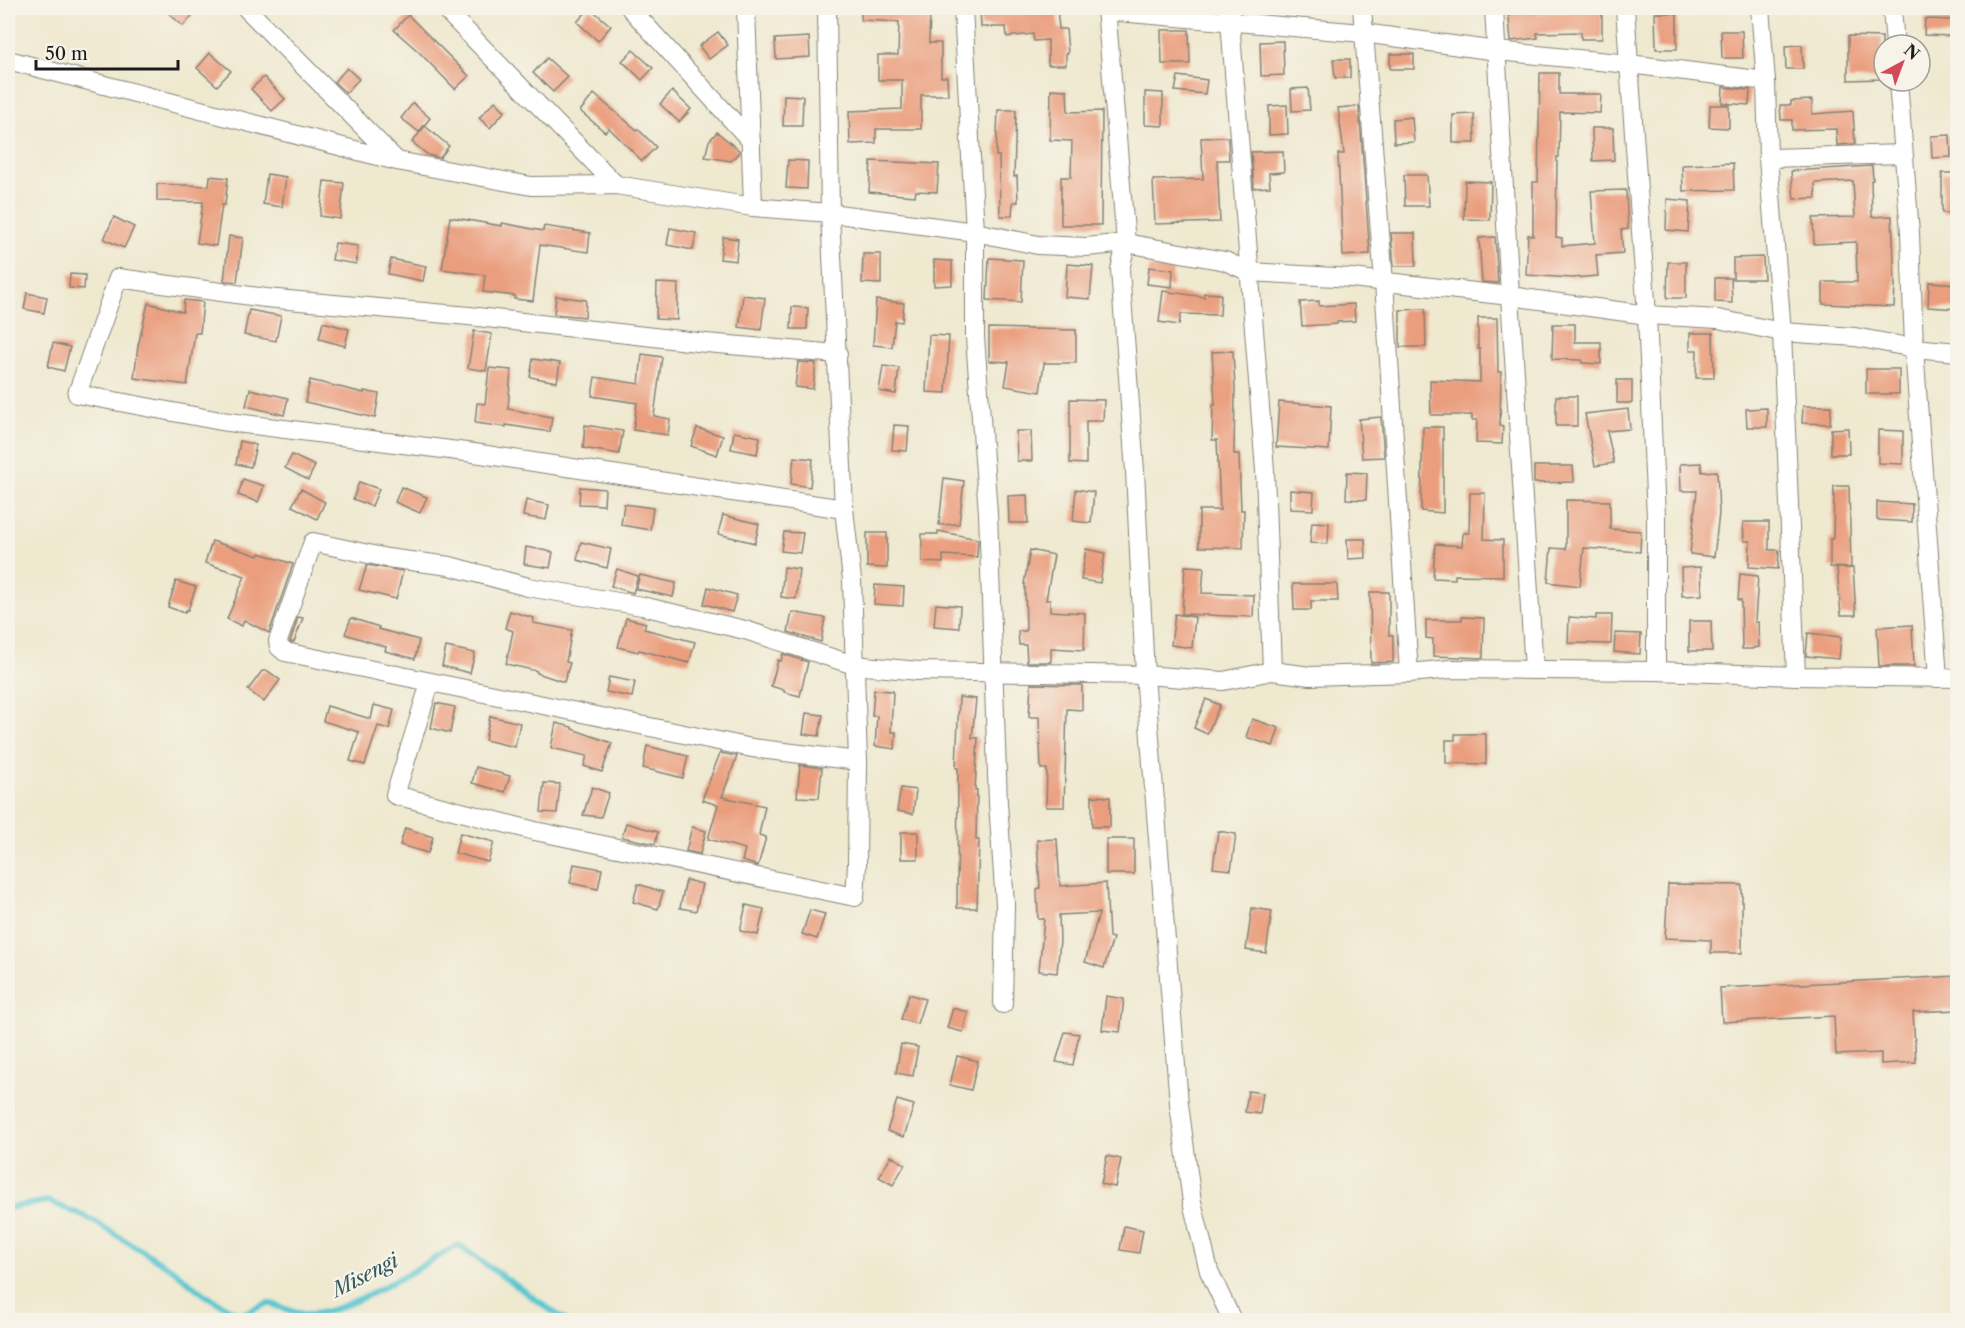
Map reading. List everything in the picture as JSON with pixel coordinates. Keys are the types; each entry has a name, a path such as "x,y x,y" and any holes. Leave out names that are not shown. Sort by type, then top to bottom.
{"street":[{"path":"246,8 397,161"},
{"path":"444,8 616,186"},
{"path":"630,8 752,141"},
{"path":"746,8 753,207"},
{"path":"430,683 396,795 534,831 855,897 858,762 852,580 844,509 830,213 827,8"},
{"path":"963,8 975,232 975,338 988,513 998,804 1005,904 1003,1004"},
{"path":"1362,8 1384,282 1410,673"},
{"path":"1494,8 1534,670"},
{"path":"1625,8 1647,315 1656,517 1656,671"},
{"path":"1760,8 1766,81 1768,158 1782,332 1796,676"},
{"path":"1892,8 1894,33"},
{"path":"1232,1320 1209,1271 1192,1202 1179,1104 1144,675 1135,471 1120,270 1126,243 1106,9 1229,15 1497,51 1766,81"},
{"path":"1229,15 1265,471 1272,671"},
{"path":"8,60 397,161 531,186 616,186 753,207 830,213 975,232 1038,245 1086,247 1126,243 1226,261 1250,272 1352,278 1510,296 1647,315 1718,319 1782,332 1856,337 1914,348 1958,352"},
{"path":"1899,93 1910,233 1914,348 1938,678"},
{"path":"1768,158 1903,154"},
{"path":"838,354 706,343 469,316 266,298 118,278 77,394 221,421 474,453 844,509"},
{"path":"858,762 752,748 430,683 285,652 279,647 278,641 314,542 387,558 450,566 528,587 642,606 745,630 854,665 919,671 1144,675 1223,681 1272,671 1310,676 1410,673 1451,669 1958,678"}],"building":[{"path":"163,8 199,8 183,26"},
{"path":"590,8 611,26 598,41 577,22"},
{"path":"861,8 930,8 929,43 941,43 941,77 947,77 948,95 921,95 921,129 876,129 876,143 850,144 849,111 902,109 902,80 878,80 878,55 898,55 899,22 861,20"},
{"path":"980,8 1057,8 1059,29 1066,29 1068,53 1066,53 1066,65 1048,65 1048,40 1034,41 1033,34 1007,37 1006,27 981,27"},
{"path":"1508,8 1535,8 1536,13 1581,11 1581,8 1602,9 1602,39 1581,39 1581,32 1537,33 1538,38 1511,41"},
{"path":"1655,13 1677,13 1677,49 1656,49"},
{"path":"408,15 469,76 455,89 394,30"},
{"path":"1925,19 1952,20 1952,36 1924,33"},
{"path":"1161,30 1189,30 1190,64 1162,64"},
{"path":"1721,31 1742,31 1743,58 1722,58"},
{"path":"718,32 728,45 709,59 699,46"},
{"path":"1848,36 1872,37 1872,79 1848,80"},
{"path":"809,37 810,57 776,59 775,39"},
{"path":"1283,41 1284,75 1261,76 1260,42"},
{"path":"1802,45 1803,69 1786,69 1785,46"},
{"path":"633,50 653,68 642,80 622,61"},
{"path":"210,53 231,71 217,86 197,68"},
{"path":"1390,54 1414,54 1414,69 1390,69"},
{"path":"547,58 568,77 553,92 533,73"},
{"path":"1333,59 1350,59 1350,78 1335,78"},
{"path":"347,68 359,79 346,93 334,82"},
{"path":"1540,73 1559,73 1559,94 1601,94 1600,113 1560,112 1559,157 1557,157 1556,237 1562,238 1562,246 1595,243 1591,191 1626,190 1628,229 1621,230 1623,253 1596,255 1598,276 1572,278 1526,275 1528,235 1533,236 1533,182 1538,182"},
{"path":"1178,76 1207,80 1205,94 1175,91"},
{"path":"264,77 285,99 272,111 251,89"},
{"path":"1723,87 1750,90 1749,105 1722,103"},
{"path":"1308,88 1310,110 1292,111 1291,89"},
{"path":"1051,89 1067,90 1068,112 1102,111 1101,225 1061,225 1061,177 1071,177 1072,141 1050,140"},
{"path":"672,91 691,109 679,122 660,104"},
{"path":"1145,92 1163,93 1163,126 1145,125"},
{"path":"594,94 638,129 656,147 642,161 609,128 605,132 580,111"},
{"path":"784,95 803,96 802,126 783,126"},
{"path":"1812,100 1812,114 1853,111 1855,144 1837,145 1836,129 1792,130 1792,120 1781,120 1780,105 1791,105 1791,101"},
{"path":"495,101 505,111 490,128 479,118"},
{"path":"413,103 430,118 419,132 401,118"},
{"path":"1287,105 1288,134 1269,135 1269,106"},
{"path":"1710,105 1729,105 1729,128 1709,127"},
{"path":"1359,106 1370,254 1343,256 1338,154 1344,154 1338,108"},
{"path":"998,110 1016,110 1014,177 1017,176 1018,202 1013,202 1012,216 1000,216 999,156 996,156"},
{"path":"1474,114 1475,143 1453,143 1453,115"},
{"path":"1412,117 1414,142 1394,143 1393,119"},
{"path":"425,126 449,146 440,158 428,155 412,142"},
{"path":"1592,128 1613,128 1614,160 1593,161"},
{"path":"717,132 740,151 731,161 705,157 709,141"},
{"path":"1950,135 1951,157 1932,158 1931,136"},
{"path":"1228,137 1229,160 1217,160 1220,222 1155,224 1153,180 1203,179 1201,138"},
{"path":"1283,151 1284,172 1269,173 1270,187 1254,188 1251,152"},
{"path":"788,160 808,161 807,189 786,188"},
{"path":"871,161 939,164 937,192 916,191 915,196 869,192"},
{"path":"1733,163 1734,190 1683,191 1682,165"},
{"path":"1872,166 1872,217 1892,216 1894,307 1823,304 1823,282 1857,282 1856,242 1814,244 1813,218 1855,217 1853,181 1815,183 1816,198 1794,199 1791,171"},
{"path":"1942,173 1958,173 1958,213 1942,213"},
{"path":"267,174 286,177 282,207 263,204"},
{"path":"1404,175 1427,175 1429,206 1405,206"},
{"path":"210,176 228,178 216,246 197,243 203,202 157,201 157,184 209,186"},
{"path":"324,181 344,183 340,219 320,216"},
{"path":"1465,181 1491,182 1490,220 1464,219"},
{"path":"1667,199 1690,201 1688,232 1666,230"},
{"path":"114,217 134,227 124,248 104,239"},
{"path":"450,217 502,226 502,223 543,231 544,226 590,233 588,252 540,245 533,301 483,292 485,275 442,269"},
{"path":"670,228 696,233 693,250 667,245"},
{"path":"1391,233 1415,233 1416,266 1394,266"},
{"path":"229,236 243,238 237,282 224,281"},
{"path":"723,237 738,239 736,261 720,259"},
{"path":"1495,237 1498,283 1482,282 1479,238"},
{"path":"335,243 358,246 356,264 332,260"},
{"path":"863,254 881,254 881,284 862,283"},
{"path":"1763,257 1764,279 1733,279 1733,258"},
{"path":"989,258 1023,260 1021,302 987,300"},
{"path":"391,259 426,266 423,281 388,274"},
{"path":"934,260 952,261 952,285 934,286"},
{"path":"1668,262 1686,262 1686,298 1667,298"},
{"path":"1067,264 1093,266 1090,299 1065,297"},
{"path":"1149,267 1173,270 1172,287 1147,284"},
{"path":"70,274 85,275 84,289 69,288"},
{"path":"1715,278 1731,278 1732,303 1715,302"},
{"path":"1929,282 1958,284 1958,309 1928,307"},
{"path":"657,283 678,284 677,320 656,319"},
{"path":"1163,291 1204,297 1204,293 1221,294 1220,315 1181,314 1179,325 1159,322"},
{"path":"27,293 47,297 44,313 24,309"},
{"path":"743,295 765,298 761,330 739,327"},
{"path":"556,296 586,300 585,317 554,314"},
{"path":"184,300 203,302 200,333 195,333 187,385 134,378 138,346 148,303 183,312"},
{"path":"876,300 904,303 902,322 895,321 892,347 873,345"},
{"path":"1319,301 1319,306 1354,304 1355,321 1302,326 1300,302"},
{"path":"792,307 808,308 807,329 791,329"},
{"path":"1425,309 1426,347 1400,347 1400,310"},
{"path":"249,310 281,316 276,341 244,335"},
{"path":"1478,318 1497,318 1498,372 1501,372 1502,444 1476,443 1477,420 1472,420 1472,415 1431,415 1430,380 1480,382"},
{"path":"323,322 349,329 345,346 319,339"},
{"path":"1553,324 1575,324 1575,342 1601,342 1601,364 1582,363 1582,360 1552,359"},
{"path":"989,328 1076,330 1076,363 1044,363 1040,392 1005,386 1009,362 989,361"},
{"path":"474,331 492,334 486,371 468,368"},
{"path":"1690,333 1713,333 1714,378 1696,378 1697,350 1690,350"},
{"path":"929,335 949,336 946,393 926,392"},
{"path":"53,343 70,347 64,371 48,367"},
{"path":"1233,351 1234,454 1239,454 1241,510 1244,510 1243,548 1199,547 1199,510 1220,510 1217,440 1212,440 1213,405 1215,405 1212,352"},
{"path":"642,354 662,357 654,416 670,419 668,435 633,430 637,403 592,396 595,377 639,384"},
{"path":"533,359 560,363 557,382 530,377"},
{"path":"798,362 816,363 813,389 795,387"},
{"path":"883,366 899,368 896,394 879,391"},
{"path":"489,368 511,370 508,409 552,417 550,432 475,423 477,403 485,404"},
{"path":"1866,369 1899,369 1899,394 1866,394"},
{"path":"310,380 364,393 364,391 379,394 375,418 305,402"},
{"path":"1617,380 1632,380 1632,403 1617,403"},
{"path":"250,389 288,398 284,415 246,406"},
{"path":"1556,396 1577,396 1577,426 1556,426"},
{"path":"1070,399 1104,400 1103,421 1086,421 1086,464 1070,463"},
{"path":"1279,402 1331,406 1329,450 1276,447"},
{"path":"1803,406 1831,406 1830,424 1802,423"},
{"path":"1767,408 1767,427 1747,427 1746,409"},
{"path":"1628,409 1630,429 1607,431 1614,463 1595,466 1585,414"},
{"path":"1381,417 1384,457 1362,458 1359,419"},
{"path":"585,425 623,431 619,454 583,448"},
{"path":"894,425 909,426 907,451 892,450"},
{"path":"1423,427 1443,427 1443,513 1421,511"},
{"path":"697,428 723,436 717,455 691,446"},
{"path":"1848,428 1849,454 1831,454 1831,429"},
{"path":"1878,430 1903,431 1903,464 1878,463"},
{"path":"1016,431 1031,431 1032,461 1017,461"},
{"path":"734,432 760,437 757,454 731,449"},
{"path":"240,441 256,445 251,467 236,464"},
{"path":"292,455 315,466 308,480 285,468"},
{"path":"794,457 813,459 810,487 791,484"},
{"path":"1701,463 1702,472 1717,471 1719,513 1714,557 1690,554 1697,491 1681,491 1680,464"},
{"path":"1534,466 1573,466 1574,482 1534,483"},
{"path":"1347,472 1367,473 1366,500 1346,499"},
{"path":"944,478 964,481 959,524 939,525"},
{"path":"243,479 264,486 258,502 238,495"},
{"path":"359,482 379,489 372,506 353,499"},
{"path":"1834,486 1849,486 1851,568 1830,567"},
{"path":"401,487 427,497 420,513 395,502"},
{"path":"580,487 605,489 604,505 579,504"},
{"path":"301,489 325,502 317,519 292,506"},
{"path":"1076,489 1094,492 1091,523 1073,521"},
{"path":"1290,490 1314,492 1313,510 1290,509"},
{"path":"1470,493 1485,493 1484,539 1503,540 1503,576 1455,575 1455,579 1433,578 1435,544 1462,546 1463,533 1469,533"},
{"path":"1027,495 1028,523 1009,523 1008,496"},
{"path":"526,500 549,505 546,520 523,516"},
{"path":"1566,500 1610,501 1610,529 1641,531 1640,552 1584,548 1580,586 1548,582 1551,548 1566,549"},
{"path":"1877,502 1912,504 1912,522 1877,520"},
{"path":"624,504 653,508 650,530 621,525"},
{"path":"723,515 759,524 755,543 718,534"},
{"path":"1312,522 1329,523 1328,544 1310,543"},
{"path":"1743,522 1769,522 1769,550 1779,550 1778,569 1749,567 1750,541 1744,541"},
{"path":"938,531 978,539 977,557 943,555 943,563 922,562 922,534 938,534"},
{"path":"784,532 803,533 800,553 781,551"},
{"path":"867,533 887,533 887,568 867,567"},
{"path":"1347,539 1365,539 1366,558 1348,559"},
{"path":"212,541 293,564 269,633 244,620 242,626 227,619 245,576 205,563"},
{"path":"581,542 611,549 607,568 577,560"},
{"path":"526,547 553,552 550,568 524,564"},
{"path":"1086,549 1105,553 1100,583 1081,580"},
{"path":"1030,550 1054,555 1046,600 1050,600 1050,611 1085,613 1084,650 1051,648 1051,662 1027,662 1026,645 1019,645 1018,631 1026,631 1024,584"},
{"path":"367,565 403,571 396,599 359,590"},
{"path":"1185,566 1204,567 1202,593 1254,595 1253,617 1182,614"},
{"path":"784,567 799,569 796,599 781,597"},
{"path":"1701,567 1702,595 1682,596 1681,568"},
{"path":"1837,568 1853,568 1856,615 1841,615"},
{"path":"617,569 638,576 633,593 611,586"},
{"path":"1740,574 1758,576 1755,622 1758,622 1759,647 1753,649 1742,649 1741,600 1738,600"},
{"path":"640,575 676,583 673,597 636,589"},
{"path":"176,581 196,587 185,613 168,607"},
{"path":"1293,584 1337,584 1338,601 1311,601 1311,610 1294,610"},
{"path":"875,585 904,587 903,606 874,604"},
{"path":"708,587 737,595 732,612 704,604"},
{"path":"1370,592 1389,592 1389,635 1393,635 1393,662 1371,663"},
{"path":"936,604 960,606 959,628 934,626"},
{"path":"510,611 534,618 533,623 572,630 566,662 570,663 564,682 537,673 537,671 506,664 513,631 505,628"},
{"path":"792,612 825,618 821,642 788,632"},
{"path":"1175,614 1195,617 1192,648 1171,645"},
{"path":"1596,615 1612,615 1611,644 1568,643 1569,617 1596,619"},
{"path":"298,617 303,618 294,642 290,642"},
{"path":"1462,617 1484,618 1483,658 1433,656 1433,639 1426,638 1426,620 1462,620"},
{"path":"351,618 379,627 378,629 419,640 415,659 385,651 386,647 345,634"},
{"path":"626,618 646,623 644,629 695,642 689,663 618,647"},
{"path":"1689,621 1711,621 1712,651 1689,651"},
{"path":"1912,625 1914,666 1879,666 1877,627"},
{"path":"1615,633 1641,634 1640,654 1614,652"},
{"path":"1808,633 1841,637 1839,659 1806,656"},
{"path":"446,647 475,653 470,673 442,666"},
{"path":"783,654 808,662 800,696 771,686 778,660 781,661"},
{"path":"262,671 268,671 280,680 264,702 248,690"},
{"path":"609,677 635,682 632,697 606,692"},
{"path":"1031,684 1082,685 1082,710 1067,709 1064,807 1046,807 1047,769 1041,769 1039,717 1029,717"},
{"path":"874,690 893,691 891,732 896,732 895,749 875,746 877,716 872,716"},
{"path":"959,697 976,699 972,738 978,738 975,790 977,790 976,840 979,840 977,908 957,908 958,768 956,768"},
{"path":"1206,699 1220,705 1207,734 1194,728"},
{"path":"436,703 455,707 450,733 431,728"},
{"path":"374,705 394,710 389,729 378,726 365,765 350,761 359,732 323,721 327,706 371,719"},
{"path":"806,713 823,715 819,736 803,734"},
{"path":"490,716 520,723 515,747 485,740"},
{"path":"1252,719 1279,728 1273,746 1246,737"},
{"path":"556,723 612,743 602,772 584,766 587,756 551,748"},
{"path":"1455,734 1486,734 1486,764 1446,763 1446,740 1455,740"},
{"path":"647,746 688,756 683,778 643,768"},
{"path":"720,753 737,756 722,797 765,806 759,835 766,837 758,866 742,861 745,849 708,839 718,805 702,800"},
{"path":"800,765 822,768 819,798 797,797"},
{"path":"476,767 510,776 505,792 472,783"},
{"path":"544,783 560,784 557,813 541,812"},
{"path":"592,787 609,793 601,817 583,815"},
{"path":"901,788 916,790 913,814 897,811"},
{"path":"1092,796 1110,797 1110,827 1092,827"},
{"path":"626,823 658,832 655,844 622,837"},
{"path":"692,827 706,831 700,854 686,851"},
{"path":"405,828 433,837 428,853 400,845"},
{"path":"1218,831 1236,834 1231,870 1213,868"},
{"path":"901,832 918,832 918,859 901,859"},
{"path":"460,833 494,842 488,862 455,853"},
{"path":"1057,839 1060,886 1106,883 1109,937 1113,938 1104,968 1085,962 1099,913 1059,915 1060,940 1057,973 1039,971 1044,919 1038,919 1037,889 1040,888 1037,840"},
{"path":"1106,839 1134,839 1134,874 1106,874"},
{"path":"574,864 602,869 598,889 570,883"},
{"path":"686,880 702,884 696,911 680,908"},
{"path":"638,884 663,892 658,909 633,902"},
{"path":"1668,884 1742,885 1742,953 1711,953 1711,940 1665,938"},
{"path":"746,905 764,909 758,935 740,931"},
{"path":"1252,908 1272,911 1266,953 1246,950"},
{"path":"810,910 825,914 817,939 802,934"},
{"path":"1958,976 1958,1010 1913,1012 1916,1062 1881,1064 1881,1053 1836,1055 1834,1016 1722,1022 1720,988"},
{"path":"909,994 925,999 917,1024 901,1019"},
{"path":"1106,996 1124,999 1120,1032 1102,1030"},
{"path":"953,1008 968,1012 963,1032 947,1028"},
{"path":"1065,1032 1079,1034 1073,1065 1056,1062"},
{"path":"901,1044 918,1047 913,1076 896,1073"},
{"path":"957,1056 978,1061 971,1090 950,1085"},
{"path":"1248,1091 1263,1093 1260,1114 1245,1112"},
{"path":"897,1100 914,1105 904,1137 887,1131"},
{"path":"891,1156 905,1164 893,1185 879,1177"},
{"path":"1107,1156 1121,1159 1115,1187 1101,1184"},
{"path":"1124,1226 1143,1230 1139,1253 1120,1250"}],"waterway":[{"name":"Misengi","path":"8,1208 48,1201 90,1219 172,1269 205,1295 240,1315 268,1303 303,1314 338,1308 404,1276 458,1245 565,1320"}]}
